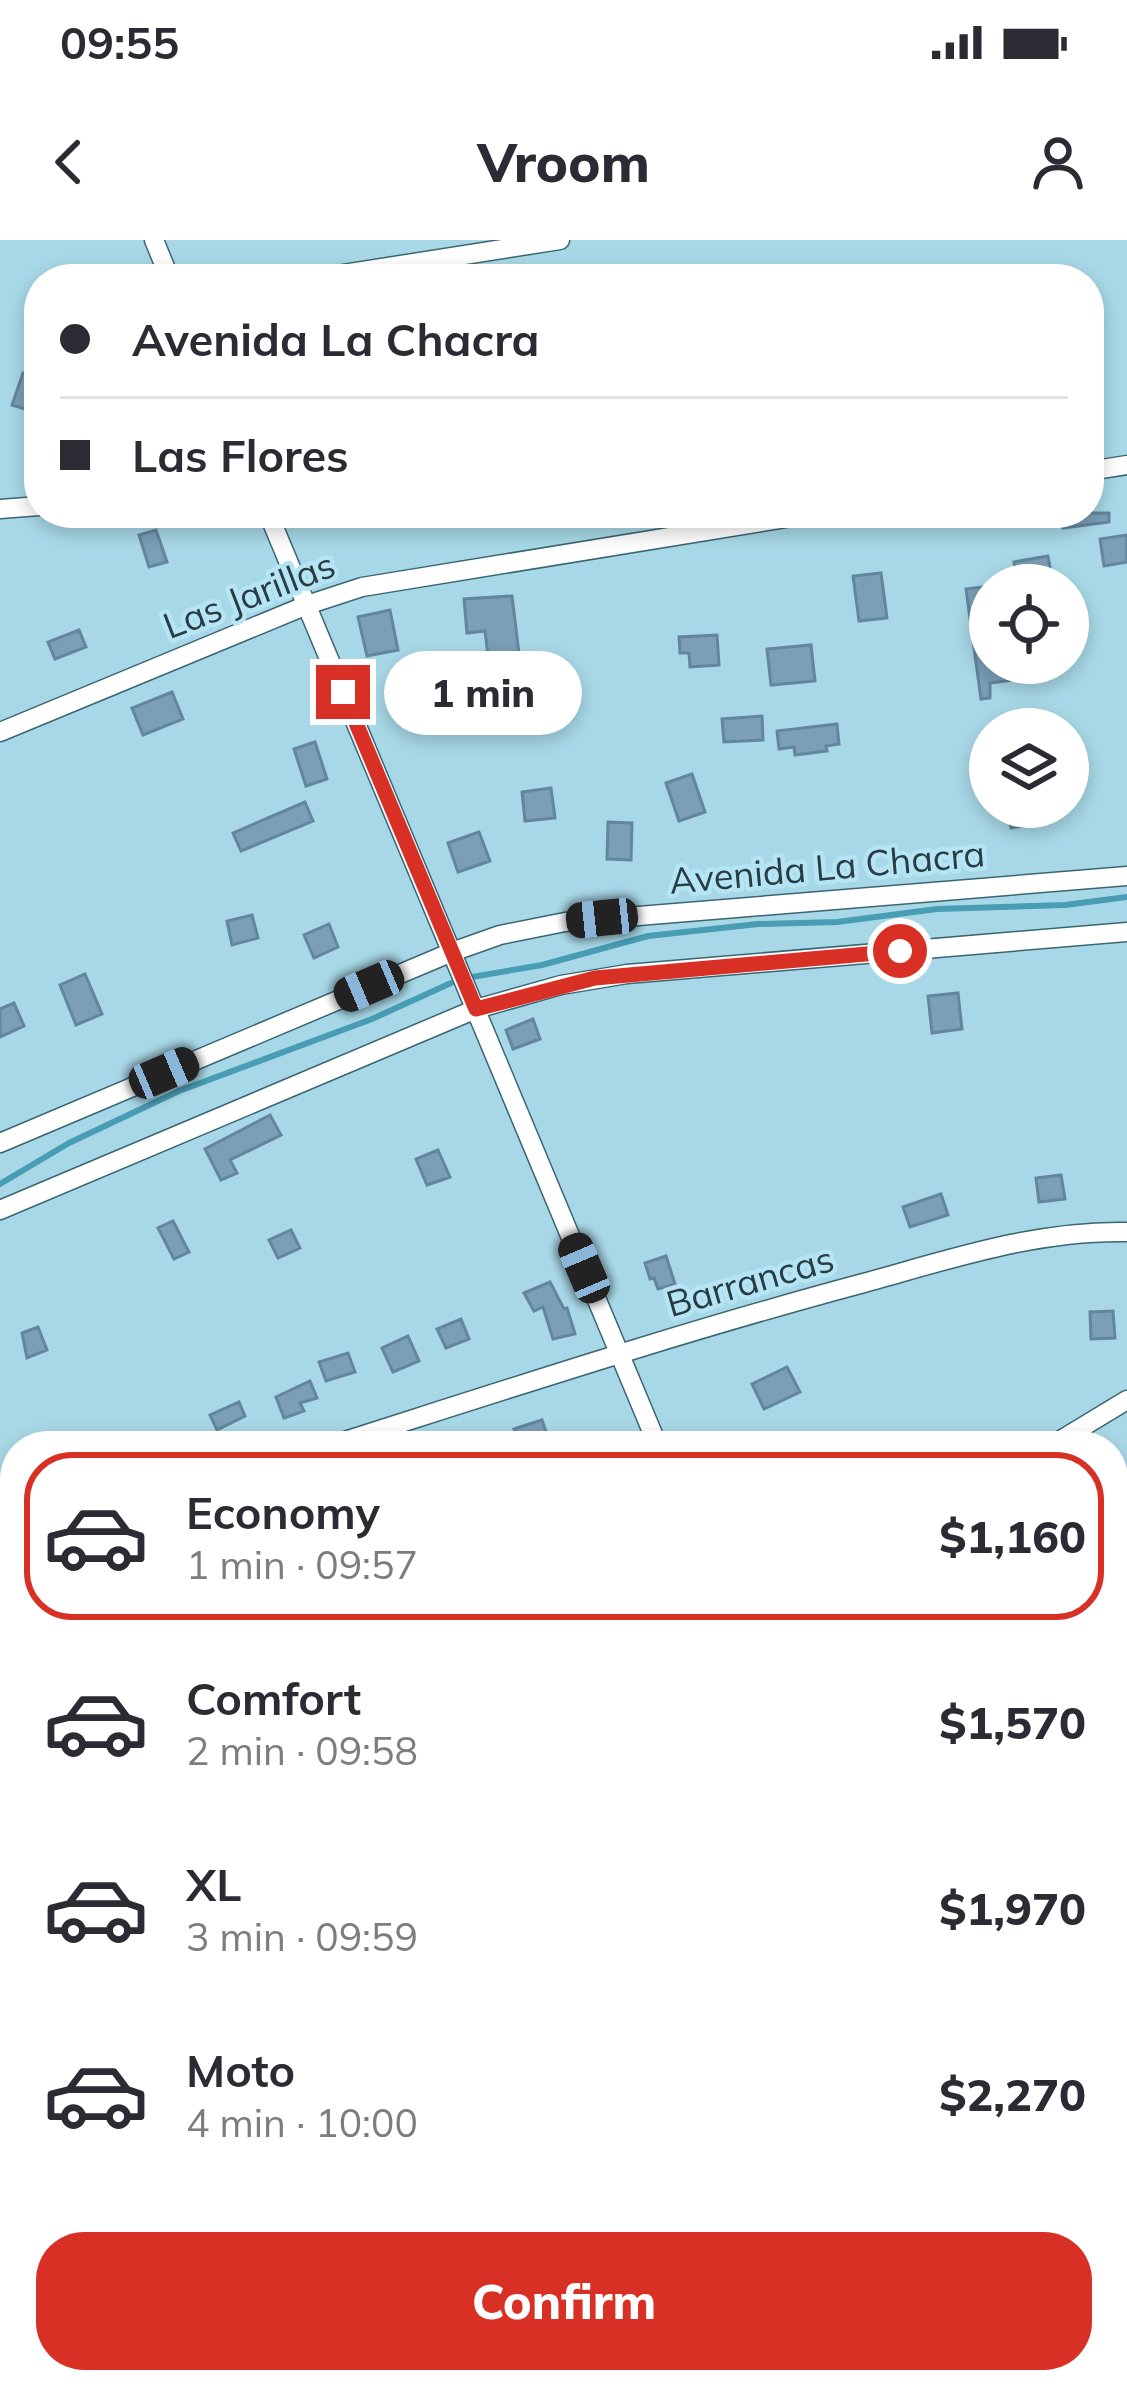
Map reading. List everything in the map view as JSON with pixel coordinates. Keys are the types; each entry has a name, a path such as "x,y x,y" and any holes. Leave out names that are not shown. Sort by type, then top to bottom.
{"street":[{"path":"407,264 560,240"},
{"path":"274,528 652,1431"},
{"name":"Las Jarillas","path":"0,732 307,605 395,579 721,528"},
{"name":"Avenida La Chacra","path":"0,1143 500,935 565,922 1127,876"},
{"path":"0,1210 476,1009 531,992 611,976 1127,932"},
{"name":"Barrancas","path":"376,1431 740,1316 1019,1241 1081,1232 1127,1232"},
{"path":"1076,1431 1127,1400"}],"building":[{"path":"23,373 24,373 24,409 12,405"},
{"path":"156,530 167,562 149,567 139,535"},
{"path":"1127,535 1127,562 1104,566 1100,539"},
{"path":"1048,556 1049,564 1014,564"},
{"path":"881,573 887,618 859,621 853,576"},
{"path":"512,596 521,670 490,673 485,631 467,633 464,599"},
{"path":"390,610 398,650 367,656 358,617"},
{"path":"79,630 86,647 55,659 48,642"},
{"path":"717,635 719,665 690,667 689,653 680,653 679,637"},
{"path":"811,645 815,681 771,685 767,649"},
{"path":"979,684 990,684 990,698 981,699"},
{"path":"172,692 183,719 143,735 132,708"},
{"path":"762,716 763,740 724,742 722,719"},
{"path":"837,724 839,744 826,746 827,751 795,755 794,747 779,749 777,731"},
{"path":"315,742 327,779 306,786 294,749"},
{"path":"692,774 705,812 679,821 666,783"},
{"path":"551,788 555,818 525,821 522,792"},
{"path":"305,802 313,821 241,851 233,833"},
{"path":"608,822 632,823 631,860 607,859"},
{"path":"479,832 490,861 458,872 448,843"},
{"path":"252,915 258,938 232,945 227,921"},
{"path":"329,924 338,947 314,958 304,935"},
{"path":"85,974 102,1014 76,1025 60,985"},
{"path":"958,993 962,1029 932,1033 928,996"},
{"path":"14,1003 24,1026 0,1037 0,1009"},
{"path":"533,1019 540,1039 513,1049 506,1030"},
{"path":"270,1115 281,1135 230,1160 237,1173 221,1180 205,1149"},
{"path":"438,1150 450,1177 427,1185 416,1159"},
{"path":"1061,1175 1065,1199 1039,1202 1036,1178"},
{"path":"941,1194 948,1215 910,1227 903,1207"},
{"path":"173,1221 189,1252 174,1259 158,1228"},
{"path":"291,1230 300,1248 278,1258 269,1240"},
{"path":"666,1256 675,1284 658,1289 645,1263"},
{"path":"550,1282 567,1308 575,1334 553,1339 543,1307 534,1311 524,1293"},
{"path":"1113,1311 1115,1338 1091,1339 1090,1312"},
{"path":"461,1319 469,1339 446,1348 437,1329"},
{"path":"38,1327 47,1350 27,1358 22,1333"},
{"path":"408,1336 419,1361 393,1372 382,1348"},
{"path":"348,1353 355,1372 326,1381 319,1362"},
{"path":"787,1367 800,1392 764,1409 752,1384"},
{"path":"310,1381 317,1398 300,1403 304,1411 284,1418 276,1397"},
{"path":"239,1402 245,1416 217,1430 210,1415"},
{"path":"542,1420 546,1431 515,1431"}],"waterway":[{"path":"466,978 542,965 648,936 1127,897"},
{"path":"0,1184 69,1143 179,1091 372,1019 451,983"}],"route":[{"path":"343,692 476,1009 595,978 900,951"}]}
